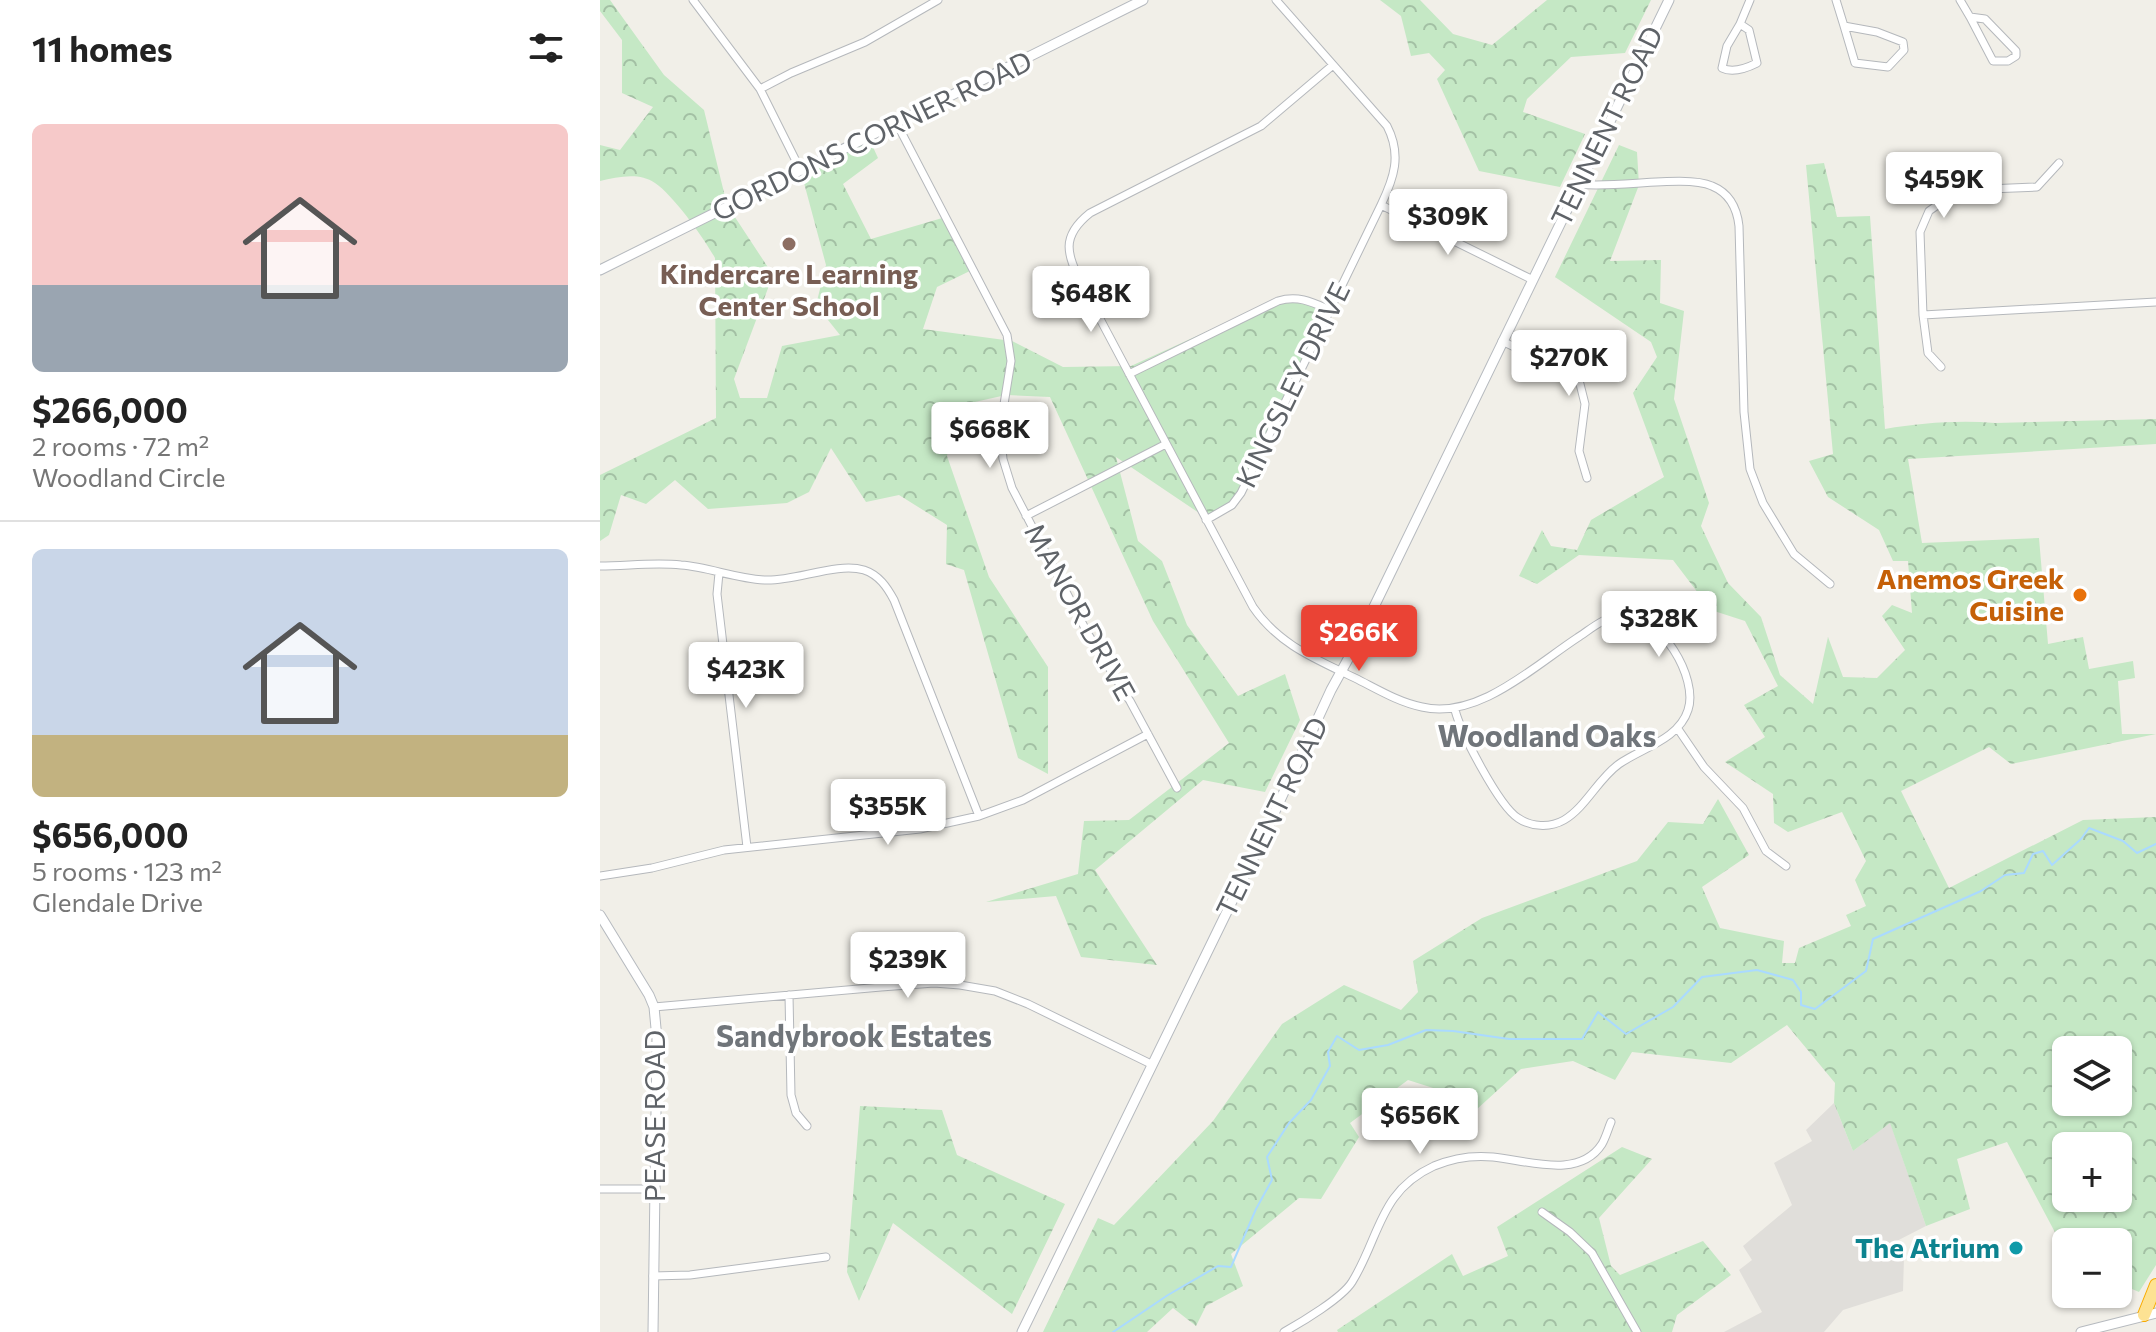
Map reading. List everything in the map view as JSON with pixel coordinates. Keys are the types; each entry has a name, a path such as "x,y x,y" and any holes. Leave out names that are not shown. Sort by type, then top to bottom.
{"highway":[{"path":"2150,1314 2156,1286"}],"street":[{"path":"693,0 760,89 800,169"},
{"path":"760,89 865,42 938,0"},
{"name":"GORDONS CORNER ROAD","path":"600,270 1143,0"},
{"name":"KINGSLEY DRIVE","path":"1206,520 1232,505 1241,493 1381,205 1395,170 1392,136 1387,126 1276,0"},
{"name":"TENNENT ROAD","path":"1022,1332 1669,0"},
{"path":"1740,24 1749,30 1757,63 1738,69 1724,69 1727,46 1750,0"},
{"path":"1836,0 1855,63 1888,67 1904,50 1903,42 1877,32 1844,26"},
{"path":"1960,0 1993,61 2008,61 2016,56 2016,51 1985,19 1970,17"},
{"path":"1333,65 1261,126 1094,210 1074,228 1069,240 1074,268 1253,607 1270,629 1296,650 1411,705 1455,710 1489,696 1601,622 1627,615 1644,619 1655,626 1685,673 1691,699 1686,717 1678,729 1614,768 1564,820 1540,826 1518,819 1504,804 1459,726 1455,710"},
{"name":"MANOR DRIVE","path":"896,122 1007,335 1011,361 1002,409 1001,443 1007,476 1088,634 1177,788"},
{"path":"1941,367 1928,353 1923,315 1920,232 1929,211 1964,190 2037,187 2059,163"},
{"path":"1579,184 1608,187 1697,182 1720,190 1731,201 1739,226 1744,412 1750,469 1763,503 1794,554 1830,584"},
{"path":"1381,205 1531,279"},
{"path":"1129,374 1278,301 1304,299 1330,310"},
{"path":"1923,315 2156,302"},
{"path":"1502,341 1568,373 1580,384 1585,404 1579,451 1587,478"},
{"path":"1026,516 1166,444"},
{"path":"600,566 681,565 776,580 853,568 869,572 881,580 894,600 979,816"},
{"path":"719,573 717,594 747,847"},
{"path":"1678,729 1704,767 1743,808 1766,851 1786,866"},
{"path":"600,876 747,847 920,829 979,816 1023,800 1148,734"},
{"name":"PEASE ROAD","path":"600,915 637,973 654,1007 657,1039 653,1332"},
{"path":"654,1007 934,983 984,988 1028,1004 1151,1064"},
{"path":"789,995 791,1095 796,1113 807,1126"},
{"path":"1284,1332 1306,1320 1350,1285 1383,1213 1414,1177 1451,1160 1477,1156 1552,1165 1571,1164 1602,1144 1611,1122"},
{"path":"600,1189 655,1189"},
{"path":"1542,1212 1592,1253 1637,1332"},
{"path":"653,1276 690,1275 826,1257"},
{"path":"2081,1332 2150,1314"}],"shaded area":[{"path":"1834,1103 1853,1151 1890,1122 1926,1226 1887,1246 1904,1258 1903,1291 1843,1310 1824,1332 1724,1332 1762,1312 1739,1270 1752,1260 1743,1246 1792,1205 1774,1163 1812,1141 1806,1130"}],"green space":[{"path":"600,0 610,0 664,75 704,110 727,205 773,275 734,379 740,398 767,398 782,346 840,335 816,305 826,265 800,168 867,134 878,158 843,184 871,239 949,216 976,268 937,287 923,329 1012,341 1063,367 1131,366 1287,295 1333,305 1230,506 1208,519 1116,457 1138,541 1162,561 1187,625 1238,696 1285,674 1300,720 1265,792 1203,780 1095,870 1157,965 1081,957 1056,896 986,902 1078,874 1084,821 1129,820 1229,743 1153,621 1050,397 1006,395 957,406 947,456 989,577 1048,667 1048,774 1018,758 964,570 946,564 947,525 899,495 866,502 831,448 809,492 787,503 708,509 675,480 646,504 621,495 609,535 600,541 600,475 716,418 715,258 688,218 655,183 635,176 600,181 600,145 620,150 653,107 622,93 622,40 600,11"},
{"path":"1380,0 1420,0 1453,34 1492,45 1547,0 1651,0 1625,53 1571,57 1527,99 1523,112 1585,134 1560,187 1479,171 1437,79 1445,70 1429,53 1411,56 1401,16"},
{"path":"1619,145 1637,152 1639,185 1610,261 1661,260 1660,303 1684,311 1674,399 1709,503 1701,526 1728,583 1761,617 1780,675 1813,704 1828,637 1843,677 1877,678 1905,650 1882,616 1892,605 1912,613 1908,561 1893,561 1879,530 1828,497 1809,461 1833,454 1806,165 1824,163 1837,217 1870,216 1885,429 1953,422 2156,419 2156,444 1908,459 1922,543 2039,538 2048,644 2083,637 2089,669 2133,661 2135,678 2118,681 2122,734 2156,734 2011,764 1989,747 1901,791 1949,888 2083,820 2156,817 2156,1265 2139,1292 2132,1289 2132,1228 2053,1228 2007,1142 1957,1159 1970,1209 1926,1226 1890,1123 1853,1151 1834,1103 1835,1083 1787,1025 1731,1063 1632,1052 1615,1080 1573,1061 1521,1069 1465,1120 1452,1094 1408,1080 1350,1123 1359,1137 1321,1199 1299,1198 1231,1254 1243,1286 1206,1306 1196,1326 1173,1308 1147,1332 1043,1332 1098,1218 1114,1225 1213,1121 1282,1024 1344,985 1401,1010 1418,992 1413,961 1482,918 1637,861 1668,822 1703,824 1718,799 1749,855 1702,887 1720,928 1784,941 1782,963 1795,963 1799,948 1851,926 1846,915 1866,906 1855,880 1866,861 1842,812 1788,832 1774,823 1773,794 1725,762 1765,737 1744,705 1778,686 1745,621 1711,610 1673,560 1579,555 1537,584 1519,576 1542,530 1551,546 1577,550 1591,520 1664,477 1633,393 1657,357 1651,342 1555,277"},
{"path":"860,1106 942,1110 957,1155 1065,1204 1012,1314 893,1223 859,1301 847,1272"},
{"path":"1622,1147 1652,1159 1599,1218 1611,1266 1620,1275 1703,1241 1731,1275 1677,1315 1672,1332 1338,1332 1452,1254 1463,1276 1508,1256 1497,1227"}],"waterway":[{"path":"1113,1332 1218,1266 1231,1267 1272,1180 1267,1157 1289,1123 1311,1100 1330,1066 1328,1052 1337,1036 1359,1050 1388,1045 1426,1030 1509,1039 1582,1039 1598,1012 1626,1034 1673,1007 1702,977 1757,970 1793,980 1801,992 1801,1005 1815,1009 1866,971 1873,939 1981,891 2005,875 2024,873 2033,854 2043,851 2052,865 2089,828 2123,841 2137,853 2156,844"}],"place":[{"name":"Kindercare Learning Center School","path":"789,244"},
{"name":"Anemos Greek Cuisine","path":"2080,595"},
{"name":"The Atrium","path":"2016,1248"}],"district":[{"name":"Woodland Oaks","path":"1547,737"},
{"name":"Sandybrook Estates","path":"854,1037"}]}
